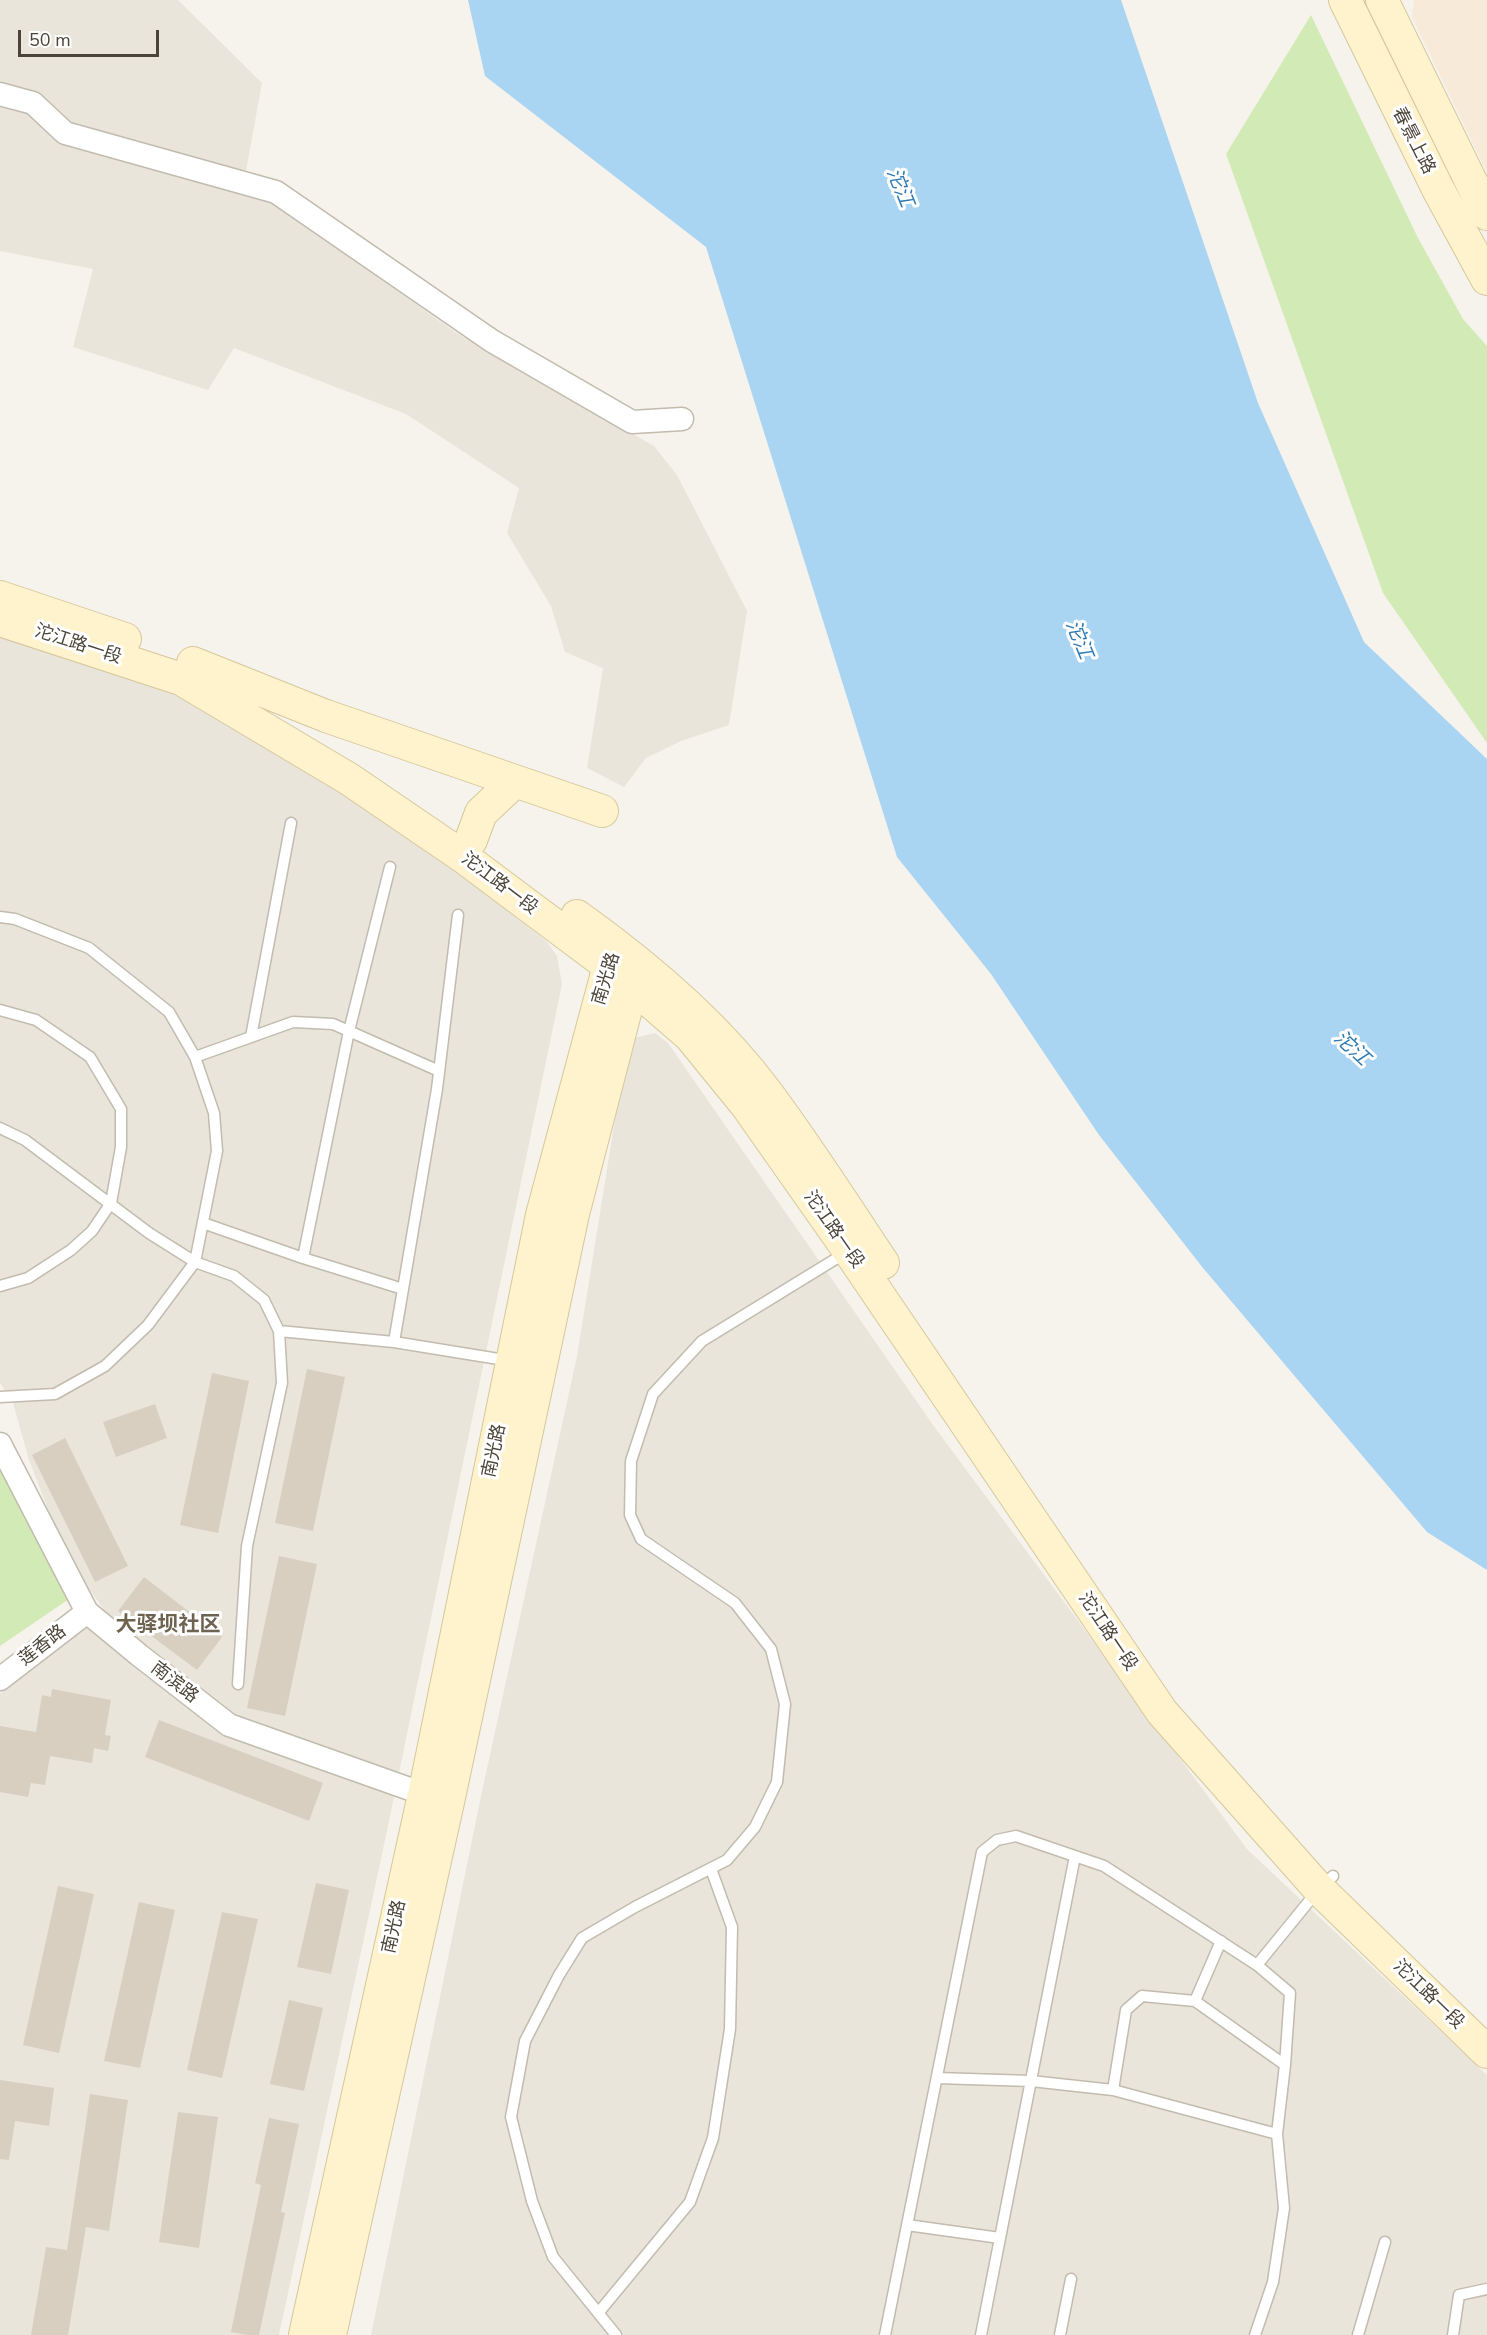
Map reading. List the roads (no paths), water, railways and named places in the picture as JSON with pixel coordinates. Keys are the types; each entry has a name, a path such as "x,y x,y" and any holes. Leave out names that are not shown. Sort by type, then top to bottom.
{"street":[{"name":"春景上路","path":"1345,0 1438,189 1487,279"},
{"name":"春景上路","path":"1382,0 1487,214"},
{"path":"0,94 33,103 65,133 276,192 492,341 632,422 682,419"},
{"name":"沱江路一段","path":"0,597 187,671 261,704 361,763 471,840 620,966 690,1036 859,1247 1175,1698 1326,1883 1487,2052"},
{"name":"沱江路一段","path":"0,620 187,671 359,785 620,966 704,1021 766,1092 859,1247"},
{"path":"187,671 602,811"},
{"path":"471,840 482,813 515,781"},
{"name":"南光路","path":"330,2335 436,1799 542,1215 620,966"},
{"name":"南光路","path":"305,2335 436,1799 573,1214 620,966"},
{"name":"南滨路","path":"0,1444 87,1612 229,1725 436,1799"},
{"name":"莲香路","path":"0,1679 87,1612"},
{"name":"沱江路一段","path":"1326,1883 1487,2025"}],"lane":[{"path":"251,1037 291,823"},
{"path":"303,1258 349,1031 390,867"},
{"path":"394,1342 439,1071 458,915"},
{"path":"0,917 15,919 89,948 169,1012 195,1057 214,1113 217,1151 195,1262 148,1325 105,1366 55,1394 0,1397"},
{"path":"0,1010 36,1020 90,1057 121,1109 121,1147 111,1203 92,1231 72,1250 28,1278 0,1286"},
{"path":"195,1057 293,1022 333,1024 439,1071"},
{"path":"0,1128 25,1140 149,1233 195,1262 234,1276 264,1300 279,1331 282,1383 247,1546 238,1684"},
{"path":"202,1223 403,1289"},
{"path":"616,2335 553,2257 532,2201 511,2117 525,2041 559,1975 582,1938 727,1860 755,1827 777,1782 785,1704 771,1649 735,1603 641,1539 630,1515 632,1461 652,1394 702,1341 859,1247"},
{"path":"279,1331 394,1342 514,1362"},
{"path":"885,2335 982,1852 997,1840 1016,1836 1104,1866 1257,1965 1290,1993 1277,2134 1284,2208 1273,2282 1255,2335"},
{"path":"981,2335 1075,1856"},
{"path":"599,2312 690,2202 713,2138 730,2029 732,1927 711,1869"},
{"path":"1257,1965 1326,1883"},
{"path":"1195,2001 1221,1941"},
{"path":"1113,2090 1126,2010 1142,1996 1195,2001 1284,2065"},
{"path":"937,2078 1031,2081 1113,2090 1277,2134"},
{"path":"907,2225 1000,2238"},
{"path":"1358,2335 1384,2242"},
{"path":"1060,2335 1071,2279"},
{"path":"1453,2335 1459,2295 1487,2289"}],"water":[{"name":"沱江","path":"468,0 1121,0 1258,403 1364,642 1487,759 1487,1570 1427,1532 1203,1268 1099,1135 991,974 897,857 706,247 485,76"}],"district":[{"name":"大驿坝社区","path":"168,1626"}]}
